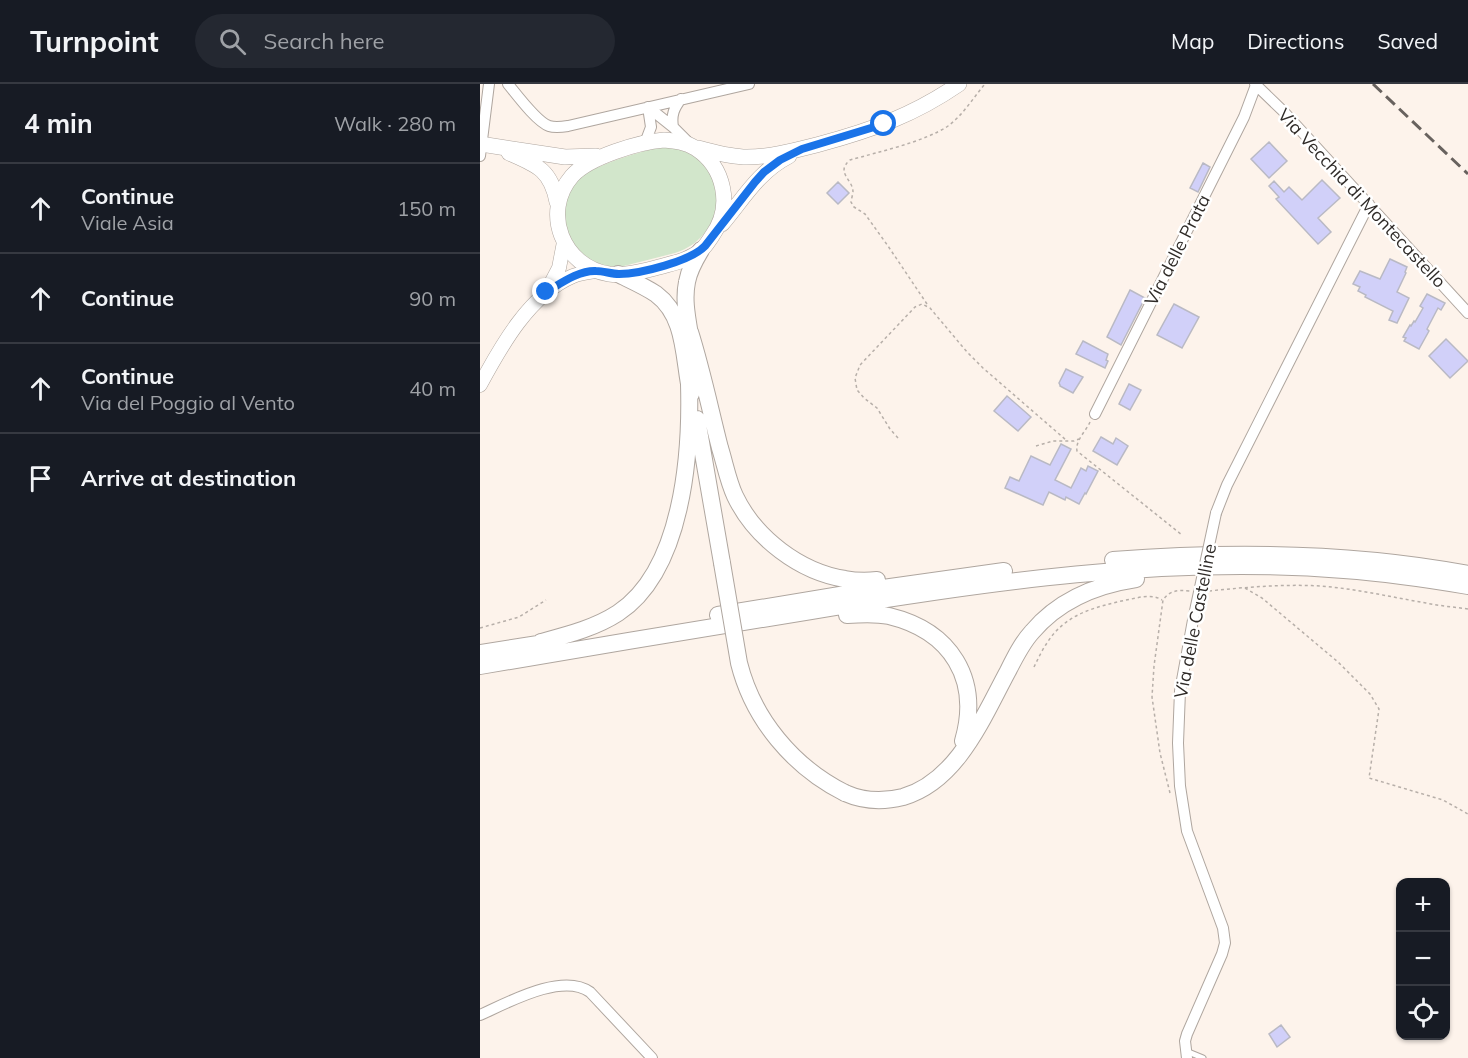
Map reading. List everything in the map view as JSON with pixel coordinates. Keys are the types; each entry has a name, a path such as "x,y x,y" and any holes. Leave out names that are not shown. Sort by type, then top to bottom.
{"highway":[{"path":"701,250 691,269 685,298 709,481"},
{"path":"618,274 657,295 674,315 681,335 741,669 757,708 775,736 797,760 815,775 844,793 860,798 880,800 912,794 927,786 942,775 972,737 1024,643 1051,613 1073,598 1098,588 1183,567"},
{"path":"690,332 730,483 745,512 773,545 807,567 846,580 965,576"},
{"path":"531,645 596,625 617,614 640,593 656,571 669,541 682,496 689,429 689,384"},
{"path":"480,653 965,576 1082,562 1229,554 1292,555 1390,562 1468,574"},
{"path":"480,666 756,620 1004,582 1084,573 1183,567 1254,566 1343,570 1468,586"},
{"path":"756,620 877,614 911,624 936,638 957,663 968,694 968,726 957,757"}],"main road":[{"path":"480,148 514,148 565,157 593,157 645,143 670,140 733,156 770,155 802,149 884,124 918,110 958,84"},
{"path":"498,147 540,169 549,178 557,202 558,221 564,242 577,258 596,271 618,274 642,271 672,263 701,250 764,172 780,160 802,149"},
{"path":"694,147 712,164 722,183 724,211 716,230"},
{"path":"557,202 577,171 612,153"},
{"path":"480,385 506,340 546,292 559,268 564,242"},
{"path":"546,292 572,277 596,271"}],"street":[{"path":"480,148 489,84"},
{"path":"508,84 538,118 549,126 562,127 749,84"},
{"name":"Via Vecchia di Montecastello","path":"1256,85 1283,111 1468,313"},
{"name":"Via delle Prata","path":"1095,414 1244,117 1256,85"},
{"path":"673,126 672,114 681,99"},
{"path":"648,107 673,126 694,147"},
{"path":"645,143 651,127 648,107"},
{"name":"Via delle Castelline","path":"1186,1054 1186,1034 1225,943 1223,928 1187,831 1183,814 1179,768 1180,692 1216,513 1227,485 1369,204"},
{"path":"480,1015 530,992 577,986 590,992 652,1058"}],"lane":[{"path":"1186,1054 1203,1058"}],"path":[{"path":"986,84 949,125 915,141 850,160 844,168 844,174 853,190 851,202 854,207 867,218 888,246 923,300 983,368 1066,440"},
{"path":"898,438 877,408 857,390 855,378 860,365 915,307 926,304 930,308"},
{"path":"1095,414 1080,439 1077,451 1182,535"},
{"path":"1036,446 1046,442 1080,439"},
{"path":"1207,591 1295,585 1323,586 1468,609"},
{"path":"1244,588 1262,598 1338,662 1375,700 1379,709 1369,778 1443,800 1468,814"},
{"path":"1183,814 1173,801 1167,783 1152,697 1163,600 1172,591 1191,591"},
{"path":"1034,667 1047,642 1058,629 1066,621 1081,613 1101,605 1143,597 1155,596 1163,600"},
{"path":"480,628 519,617 546,600"}],"green space":[{"path":"663,147 686,152 701,162 711,175 716,189 717,205 704,234 691,245 675,253 620,267 603,265 589,258 577,248 569,236 565,221 565,206 570,192 580,178 596,168 644,151"}],"building":[{"path":"1269,142 1287,161 1269,178 1251,159"},
{"path":"1203,163 1210,167 1198,192 1190,188"},
{"path":"1322,180 1340,198 1318,218 1331,232 1318,244 1276,199 1279,197 1269,186 1274,181 1284,192 1289,187 1302,200"},
{"path":"838,182 849,193 838,204 827,193"},
{"path":"1390,259 1407,267 1397,292 1409,298 1397,323 1389,320 1393,311 1365,297 1366,295 1358,291 1360,287 1353,284 1360,271 1380,279"},
{"path":"1130,290 1145,298 1121,345 1107,337"},
{"path":"1427,294 1445,303 1441,310 1438,308 1419,349 1404,341 1406,338 1403,337 1423,308 1420,306"},
{"path":"1174,304 1199,317 1182,348 1157,335"},
{"path":"1446,339 1468,361 1450,378 1429,356"},
{"path":"1083,341 1108,354 1105,368 1076,354"},
{"path":"1066,369 1083,377 1073,393 1060,386 1059,383"},
{"path":"1129,384 1141,390 1130,410 1119,404"},
{"path":"1007,396 1031,417 1018,431 994,411"},
{"path":"1101,437 1113,444 1116,438 1128,446 1117,465 1093,451"},
{"path":"1061,444 1071,449 1055,480 1071,488 1081,468 1086,471 1088,466 1098,471 1079,504 1049,492 1043,505 1005,488 1010,477 1019,481 1031,456 1050,465"},
{"path":"1281,1025 1290,1037 1277,1047 1269,1034"}],"railway":[{"path":"1373,84 1468,174"}],"route":[{"path":"546,292 577,275 596,271 615,274 630,273 683,260 705,246 764,172 780,160 802,149 884,124"}]}
